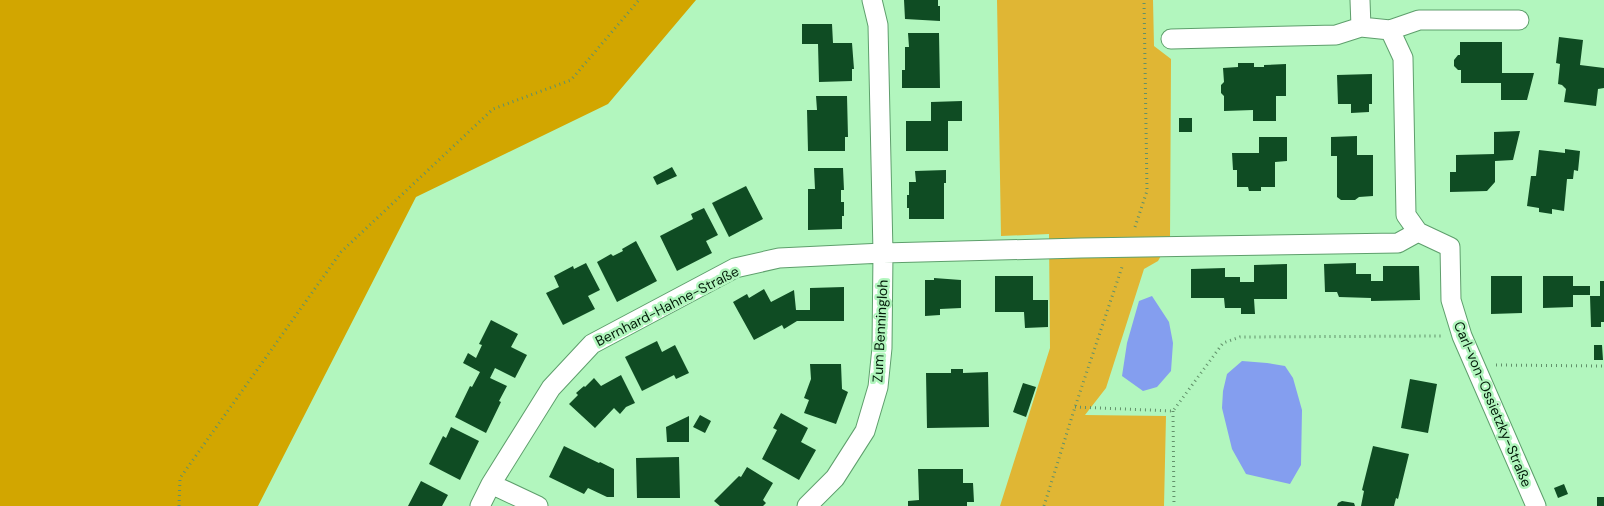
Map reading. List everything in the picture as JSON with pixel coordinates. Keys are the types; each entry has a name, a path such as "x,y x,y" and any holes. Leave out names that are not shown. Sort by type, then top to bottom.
{"street":[{"name":"Zum Benningloh","path":"807,506 835,478 866,431 878,388 882,348 883,253 878,25 872,0"},
{"path":"1360,0 1361,27"},
{"path":"1171,39 1336,35 1361,27 1390,30 1419,20 1519,20"},
{"path":"883,253 1398,243 1418,232 1406,215 1402,58 1390,30"},
{"name":"Carl-von-Ossietzky-Straße","path":"1418,232 1450,247 1452,300 1462,336 1536,506"},
{"name":"Bernhard-Hahne-Straße","path":"480,506 491,484 551,388 592,344 735,268 779,258 883,253"},
{"path":"491,484 538,506"}],"path":[{"path":"178,506 180,478 341,252 493,109 571,80 639,0"},
{"path":"1174,506 1173,411 1223,343 1240,337 1462,336"},
{"path":"1477,372 1498,365 1604,366"},
{"path":"1075,407 1173,411"}],"shaded area":[{"path":"0,0 696,0 608,104 416,197 258,506 0,506"},
{"path":"997,0 1153,0 1154,46 1171,59 1170,240 1158,261 1144,269 1106,388 1085,415 1166,416 1164,506 1000,506 1050,348 1049,234 1001,236"}],"water":[{"path":"1152,296 1169,322 1173,343 1171,371 1157,387 1143,391 1122,376 1127,343 1139,301"},
{"path":"1242,361 1285,366 1293,378 1302,410 1301,465 1290,484 1246,474 1232,449 1222,408 1223,391 1227,374"}],"building":[{"path":"904,0 938,0 940,21 905,19"},
{"path":"802,24 832,24 833,43 852,43 854,69 852,69 852,81 819,82 818,44 802,44"},
{"path":"908,33 939,33 940,88 902,88 902,70 905,70 905,47 909,47"},
{"path":"1559,37 1583,40 1580,65 1604,68 1604,88 1598,89 1596,106 1564,102 1566,89 1558,84 1560,64 1556,63"},
{"path":"1460,42 1502,42 1502,73 1534,73 1527,100 1501,100 1501,83 1461,83 1461,70 1454,66 1454,60 1460,55"},
{"path":"1238,63 1254,63 1254,67 1286,64 1286,96 1276,96 1276,121 1253,121 1253,110 1224,111 1224,96 1221,93 1221,85 1224,82 1223,68 1238,67"},
{"path":"1372,74 1372,104 1369,104 1369,112 1351,113 1351,104 1338,104 1337,75"},
{"path":"816,96 847,96 848,137 845,137 845,151 808,151 807,110 817,110"},
{"path":"962,101 962,121 948,121 948,151 906,151 906,121 931,121 931,102"},
{"path":"1179,118 1192,118 1192,132 1179,132"},
{"path":"1520,131 1513,160 1495,161 1495,182 1487,191 1450,192 1450,172 1456,172 1456,155 1494,154 1494,132"},
{"path":"1357,136 1357,155 1373,155 1373,196 1359,197 1355,200 1341,200 1337,197 1337,156 1331,156 1331,137"},
{"path":"1259,137 1287,137 1287,161 1275,162 1275,187 1261,187 1261,191 1249,191 1248,187 1237,187 1237,170 1233,170 1232,153 1259,153"},
{"path":"1565,149 1580,151 1578,171 1574,170 1573,179 1567,179 1564,211 1552,209 1552,214 1539,212 1539,208 1527,206 1531,176 1536,176 1539,150 1565,153"},
{"path":"672,167 677,176 657,185 653,177"},
{"path":"814,168 843,168 844,190 841,190 841,202 844,202 844,216 842,216 842,229 808,230 808,189 815,189"},
{"path":"946,170 944,219 909,219 907,195 909,195 909,182 916,182 915,171"},
{"path":"746,186 763,219 729,237 712,203"},
{"path":"704,208 718,235 706,241 712,253 677,271 660,236 693,219 691,214"},
{"path":"636,241 657,281 617,302 597,262 611,254 613,256 623,251 622,249"},
{"path":"586,263 600,290 588,296 595,309 563,325 546,293 559,287 554,276 573,266 574,269"},
{"path":"1356,263 1356,274 1371,274 1371,281 1383,281 1383,266 1419,266 1420,300 1371,301 1371,298 1339,297 1337,292 1325,292 1324,264"},
{"path":"1287,264 1287,299 1254,299 1255,314 1241,314 1241,308 1225,308 1224,298 1191,298 1191,269 1225,268 1225,277 1240,277 1240,282 1254,282 1254,265"},
{"path":"995,276 1033,276 1033,300 1048,300 1048,327 1025,328 1024,312 995,312"},
{"path":"1491,276 1522,276 1522,313 1491,314"},
{"path":"1543,276 1573,276 1573,286 1590,286 1590,295 1573,295 1573,307 1543,308"},
{"path":"934,278 961,280 961,308 940,309 940,315 925,316 925,280 934,280"},
{"path":"1600,281 1604,281 1604,322 1601,322 1601,327 1591,327 1590,296 1600,296"},
{"path":"844,287 844,321 797,321 784,329 782,325 754,340 733,302 747,294 749,298 764,289 771,302 794,290 796,310 810,310 810,288"},
{"path":"491,320 518,334 511,347 527,355 515,378 495,368 490,378 507,386 486,433 455,417 470,386 472,387 480,372 463,363 468,353 476,358 482,345 479,344"},
{"path":"657,341 662,352 675,345 689,373 676,379 674,375 642,391 625,357"},
{"path":"1594,345 1602,345 1603,360 1594,360"},
{"path":"810,364 841,364 842,389 848,392 836,424 804,413 809,400 804,398 811,379"},
{"path":"951,369 963,369 963,373 988,372 989,427 927,428 926,373 951,373"},
{"path":"621,375 635,403 626,407 620,414 614,408 595,428 569,404 578,395 576,393 594,378 601,386"},
{"path":"1410,379 1437,384 1428,433 1401,428"},
{"path":"1023,383 1036,387 1026,417 1013,412"},
{"path":"781,413 808,428 801,442 816,450 799,480 762,459 777,430 773,428"},
{"path":"700,415 711,421 705,433 693,427"},
{"path":"689,416 689,442 667,442 666,427"},
{"path":"451,427 479,441 460,480 429,464 443,436 446,438"},
{"path":"564,446 614,469 614,497 607,497 588,488 584,494 549,477"},
{"path":"1373,446 1409,454 1398,499 1396,498 1394,506 1361,506 1364,491 1362,490"},
{"path":"679,457 680,498 637,498 636,458"},
{"path":"747,467 773,483 763,500 766,503 763,506 720,506 714,501 739,476 741,477"},
{"path":"918,469 963,469 963,483 973,483 974,502 967,502 967,506 908,506 908,501 919,500"},
{"path":"421,481 448,495 442,506 408,506"},
{"path":"1564,484 1568,494 1558,498 1554,488"},
{"path":"1597,497 1604,497 1604,506 1597,506"},
{"path":"1342,501 1354,503 1355,506 1337,506"}]}
